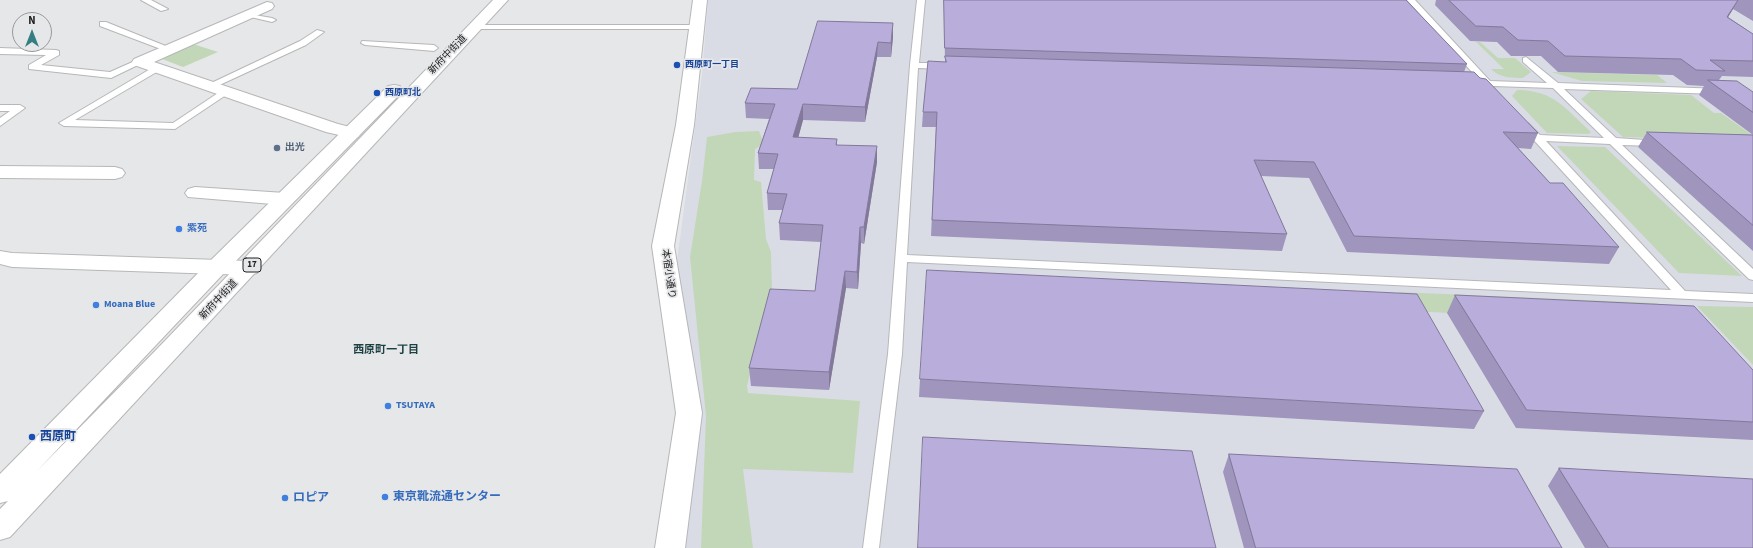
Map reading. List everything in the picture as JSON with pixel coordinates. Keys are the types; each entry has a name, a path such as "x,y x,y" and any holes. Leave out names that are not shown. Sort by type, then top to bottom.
{"main road":[{"name":"新府中街道","path":"4,483 67,422 217,267 352,133 480,0"},
{"name":"新府中街道","path":"0,528 187,334 500,0"},
{"name":"本宿小通り","path":"670,548 689,413 664,246 685,125 698,27 700,0"},
{"path":"140,62 246,15 269,13"},
{"path":"140,62 332,128 352,133"},
{"path":"264,220 259,231 266,233 271,231 296,204 341,168"},
{"path":"0,172 115,173"},
{"path":"194,192 285,199"},
{"path":"0,257 12,260 249,268"},
{"path":"67,422 134,368 177,322 188,316 195,316 187,334"}],"lane":[{"path":"146,0 164,9"},
{"path":"871,548 895,354 900,258 914,65 921,0"},
{"path":"1411,0 1498,94"},
{"path":"103,24 169,49"},
{"path":"475,27 698,27"},
{"path":"210,86 303,43 320,32"},
{"path":"365,43 434,48"},
{"path":"0,51 56,53 32,67 111,74 140,62"},
{"path":"1526,60 1556,86 1753,276"},
{"path":"914,65 954,66"},
{"path":"157,68 64,123 175,126 227,91"},
{"path":"1464,83 1729,91"},
{"path":"0,108 20,108 0,123"},
{"path":"1517,116 1682,295"},
{"path":"1537,138 1667,143"},
{"path":"900,258 1753,298"}],"shaded area":[{"path":"708,0 1753,0 1753,548 683,548 699,420 677,261 702,74"}],"green space":[{"path":"1476,42 1480,42 1498,58 1515,58 1531,72 1523,78 1510,78 1498,74 1491,69 1504,69"},
{"path":"190,43 218,52 183,67 157,57"},
{"path":"1551,72 1657,75 1667,83 1582,81"},
{"path":"1517,90 1530,91 1550,97 1566,108 1591,132 1589,134 1547,133 1512,96"},
{"path":"1591,91 1691,95 1714,113 1721,113 1752,135 1753,140 1623,137 1581,99"},
{"path":"759,131 764,144 755,149 754,180 761,182 766,239 771,252 772,293 760,332 747,386 748,393 860,401 853,473 743,469 753,548 701,548 706,416 690,257 702,181 707,137 735,132"},
{"path":"1557,146 1605,147 1742,276 1679,273"},
{"path":"1398,292 1656,303 1669,309 1682,324 1408,311"},
{"path":"1697,306 1753,307 1753,365"}],"building":[{"path":"944,0 1406,0 1467,64 945,48"},
{"path":"1449,0 1738,0 1727,17 1753,34 1753,61 1710,60 1725,71 1696,70 1681,59 1565,56 1548,41 1518,40 1503,27 1476,26"},
{"path":"818,21 893,23 891,43 878,42 865,107 803,104 793,137 837,139 836,145 877,146 864,227 860,227 857,272 845,271 829,372 749,368 770,289 815,291 823,225 779,223 787,194 767,193 778,154 758,153 775,104 745,103 751,88 797,89"},
{"path":"945,56 1474,72 1480,78 1486,79 1538,133 1503,132 1550,183 1563,183 1619,247 1354,236 1314,162 1254,160 1287,234 932,220 937,112 923,112 928,61 946,62"},
{"path":"1708,80 1737,81 1753,92 1753,112"},
{"path":"1647,132 1753,135 1753,225"},
{"path":"927,270 1417,294 1484,411 920,379"},
{"path":"1455,295 1694,306 1753,370 1753,422 1527,410"},
{"path":"923,437 1192,451 1216,548 918,548"},
{"path":"1229,454 1517,469 1562,548 1256,548"},
{"path":"1559,468 1753,479 1753,548 1609,548"}],"place":[{"name":"西原町一丁目","path":"677,65"},
{"name":"西原町北","path":"377,93"},
{"name":"出光","path":"277,148"},
{"name":"紫苑","path":"179,229"},
{"name":"Moana Blue","path":"96,305"},
{"name":"TSUTAYA","path":"388,406"},
{"name":"西原町","path":"32,437"},
{"name":"東京靴流通センター","path":"385,497"},
{"name":"ロピア","path":"285,498"}],"district":[{"name":"西原町一丁目","path":"386,351"}]}
